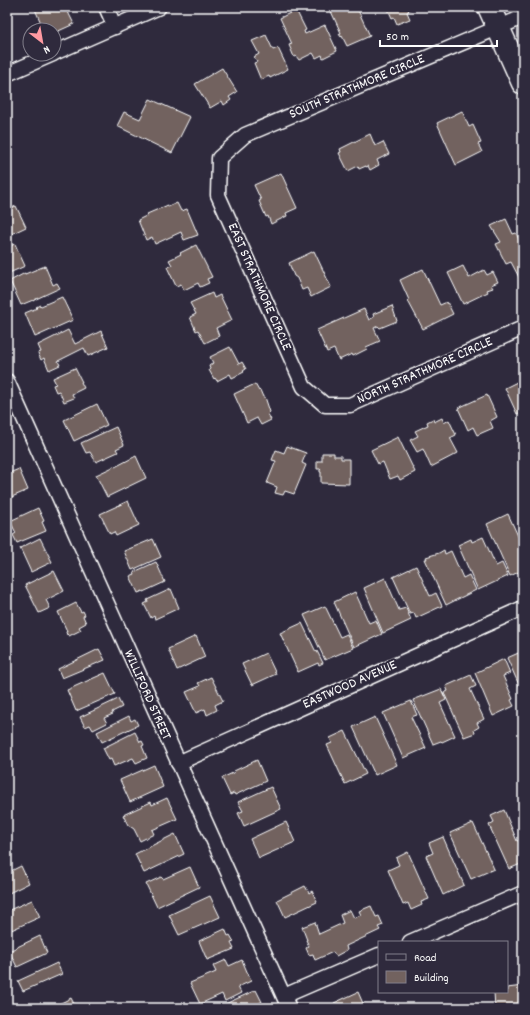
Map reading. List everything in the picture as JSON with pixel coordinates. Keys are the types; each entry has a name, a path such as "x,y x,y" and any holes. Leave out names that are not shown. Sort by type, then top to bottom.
{"main road":[{"path":"489,7 523,83"}],"street":[{"path":"106,7 115,27"},
{"path":"62,50 159,7"},
{"name":"SOUTH STRATHMORE CIRCLE","path":"219,158 245,135 523,17"},
{"path":"7,74 35,62"},
{"name":"EAST STRATHMORE CIRCLE","path":"219,158 218,195 304,387 325,405"},
{"name":"NORTH STRATHMORE CIRCLE","path":"325,405 350,405 523,328"},
{"name":"WILLIFORD STREET","path":"7,382 286,1002"},
{"name":"EASTWOOD AVENUE","path":"178,763 523,608"},
{"path":"412,941 523,893"},
{"path":"286,1002 378,956"}],"building":[{"path":"34,7 64,7 74,24 62,29 62,22 41,22"},
{"path":"329,7 358,7 357,8 370,36 347,46 342,36 341,37 339,34 341,33"},
{"path":"387,7 414,7 407,12 410,19 397,24 394,17 392,18"},
{"path":"296,10 306,30 304,31 305,34 325,25 337,51 323,58 322,55 316,58 313,53 299,60 296,56 294,57 289,45 292,44 280,18"},
{"path":"266,35 273,50 278,48 288,69 270,78 269,76 261,80 254,63 257,62 254,57 259,54 252,41"},
{"path":"222,68 237,92 229,97 231,100 224,105 222,101 210,108 195,84"},
{"path":"150,99 190,117 172,153 117,126 124,112 140,119"},
{"path":"462,111 469,127 473,125 481,143 478,144 482,152 456,165 437,123"},
{"path":"370,134 375,146 383,142 389,154 377,160 379,165 370,170 368,166 359,169 358,166 348,171 339,153 341,152 340,149"},
{"path":"281,173 297,208 286,213 287,216 271,224 259,201 261,200 254,185"},
{"path":"177,203 181,211 187,209 198,235 184,240 181,232 155,244 152,237 146,240 138,220 148,215 147,214 168,205 168,207"},
{"path":"16,206 26,227 7,236 7,210"},
{"path":"506,219 513,234 516,233 523,248 520,249 523,255 522,283 511,262 506,264 496,244 501,242 491,226"},
{"path":"15,244 25,266 7,274 7,247"},
{"path":"196,245 212,277 207,279 209,283 200,287 198,283 184,290 181,284 176,286 167,267 172,265 169,260"},
{"path":"314,251 331,287 311,297 307,288 302,290 289,263"},
{"path":"45,266 53,285 57,283 60,288 21,305 10,281 25,273"},
{"path":"463,266 469,278 484,270 487,275 493,272 498,282 491,285 493,288 487,290 488,292 463,304 448,273"},
{"path":"423,269 440,305 447,302 453,314 423,329 408,301 409,300 400,280"},
{"path":"212,293 214,298 220,295 232,320 216,328 219,336 205,343 198,330 196,331 190,317 196,314 190,303"},
{"path":"62,297 73,320 35,337 25,313 37,308 36,307 40,305 41,306"},
{"path":"392,306 397,321 380,328 378,326 374,328 380,341 366,347 367,349 353,356 352,354 339,360 334,349 327,352 317,330 364,309 369,320 374,317 373,314"},
{"path":"68,330 75,344 101,331 108,347 88,356 84,348 58,361 60,365 49,370 44,358 41,360 38,353 41,352 38,345"},
{"path":"230,347 239,364 242,362 246,369 243,371 244,372 232,378 230,374 217,381 215,378 214,379 209,370 209,366 213,363 210,357"},
{"path":"75,368 84,388 72,394 74,398 64,402 59,391 56,392 53,385 56,384 53,378"},
{"path":"523,379 523,411 517,414 505,388"},
{"path":"255,384 263,397 265,397 270,412 268,414 271,420 261,425 257,418 247,423 234,394"},
{"path":"487,395 497,417 490,421 493,428 477,435 473,427 468,430 458,408"},
{"path":"97,404 107,425 74,441 64,420"},
{"path":"442,418 444,423 449,420 456,435 450,438 458,453 431,467 423,449 417,452 410,440 418,436 415,431 428,425 427,422 433,419 434,422"},
{"path":"116,427 124,445 116,449 118,452 96,462 90,452 86,453 81,443"},
{"path":"398,437 415,472 400,480 398,476 390,479 383,462 378,464 371,450"},
{"path":"287,446 306,453 302,463 306,465 294,494 285,491 283,495 275,493 277,487 267,483 276,461 272,460 276,450 284,453"},
{"path":"322,453 334,453 334,456 341,456 341,459 349,459 349,484 321,483 321,469 317,469 317,461 322,461"},
{"path":"136,456 146,478 107,497 96,475"},
{"path":"19,469 28,490 7,499 7,474"},
{"path":"128,501 139,525 116,536 114,532 110,534 100,514"},
{"path":"38,508 44,521 42,522 46,531 17,543 13,535 16,533 10,521"},
{"path":"508,514 523,547 523,570 510,576 487,524"},
{"path":"483,537 496,566 502,563 508,576 478,590 458,545 471,539 472,542"},
{"path":"40,538 52,562 31,572 20,548"},
{"path":"153,539 161,557 132,570 124,551"},
{"path":"444,550 445,554 451,551 463,578 469,575 476,590 446,605 425,559 427,559 426,557"},
{"path":"156,562 165,582 138,593 130,576 135,574 134,572"},
{"path":"416,566 430,596 436,593 442,606 416,618 414,613 410,614 393,577"},
{"path":"54,571 64,591 46,600 50,608 39,613 25,585"},
{"path":"385,578 399,610 406,608 411,620 383,633 364,588"},
{"path":"171,589 179,608 155,619 154,616 151,618 144,604 148,602 147,600"},
{"path":"355,592 369,623 376,620 382,634 354,647 334,602"},
{"path":"76,603 81,612 83,611 85,615 83,616 86,623 79,627 81,630 69,636 68,634 67,635 67,631 58,612"},
{"path":"325,606 340,637 347,634 353,648 325,660 304,615"},
{"path":"302,623 323,663 319,665 318,663 298,672 280,633"},
{"path":"196,636 205,657 177,670 168,649"},
{"path":"99,649 105,660 62,678 58,669"},
{"path":"523,651 523,694 507,658"},
{"path":"266,653 276,674 252,685 242,664"},
{"path":"504,659 510,673 503,676 513,699 511,700 514,706 493,716 475,673"},
{"path":"105,673 115,694 76,711 67,690"},
{"path":"471,675 476,686 470,689 484,719 477,723 479,727 474,730 475,733 464,737 444,693 448,691 446,686"},
{"path":"211,677 223,701 215,705 217,710 207,715 205,709 196,713 186,692 200,686 198,683"},
{"path":"441,689 446,700 440,703 455,736 433,744 413,700"},
{"path":"118,699 122,707 112,712 113,714 104,718 107,723 93,730 90,725 85,727 80,717"},
{"path":"411,701 417,715 411,717 426,748 403,758 383,713"},
{"path":"129,716 131,721 135,719 138,725 102,742 97,732"},
{"path":"375,717 397,765 375,775 353,727"},
{"path":"345,731 366,774 345,784 327,745 332,743 330,738"},
{"path":"135,732 140,742 142,741 144,745 142,746 147,758 136,763 133,758 114,766 103,748"},
{"path":"257,760 266,781 235,795 234,793 230,795 222,778"},
{"path":"154,765 163,787 130,802 120,780"},
{"path":"271,787 281,809 244,826 238,813 243,811 238,802"},
{"path":"167,798 177,819 152,830 154,834 140,841 134,829 128,825 123,815 151,802 152,805"},
{"path":"504,810 517,841 522,839 523,841 523,863 509,869 489,825 494,822 491,816"},
{"path":"286,822 295,842 259,858 250,839"},
{"path":"473,823 494,869 471,879 450,833"},
{"path":"175,834 184,854 144,873 135,854"},
{"path":"443,837 464,885 443,895 426,856 433,853 429,843"},
{"path":"408,852 429,899 421,902 422,905 411,910 408,903 403,905 388,870 399,865 396,858"},
{"path":"21,866 29,883 7,894 7,873"},
{"path":"190,867 199,887 157,907 146,884 161,877 163,879"},
{"path":"305,886 309,893 312,891 317,902 285,917 277,900"},
{"path":"210,896 220,917 179,935 169,915"},
{"path":"32,900 40,917 7,932 7,911"},
{"path":"371,906 376,917 379,916 383,925 378,927 380,930 346,946 347,950 336,956 333,952 315,960 313,954 309,955 306,948 309,946 302,927 315,922 319,934 343,923 340,915 350,910 354,918 361,915 359,911"},
{"path":"225,929 228,936 230,935 234,942 231,943 234,949 207,960 199,941"},
{"path":"40,936 47,953 17,967 9,951"},
{"path":"226,960 229,966 242,960 251,981 238,987 241,993 225,1001 222,994 200,1004 190,983 216,972 213,966"},
{"path":"57,963 62,974 23,991 18,981"},
{"path":"523,986 523,1008 495,1008 494,993 508,993 508,988"},
{"path":"256,990 262,1002 249,1008 227,1008 225,1004"},
{"path":"358,992 365,1008 333,1008 336,1007 334,1003"},
{"path":"71,998 76,1008 50,1008 56,1004 57,1005"}]}
